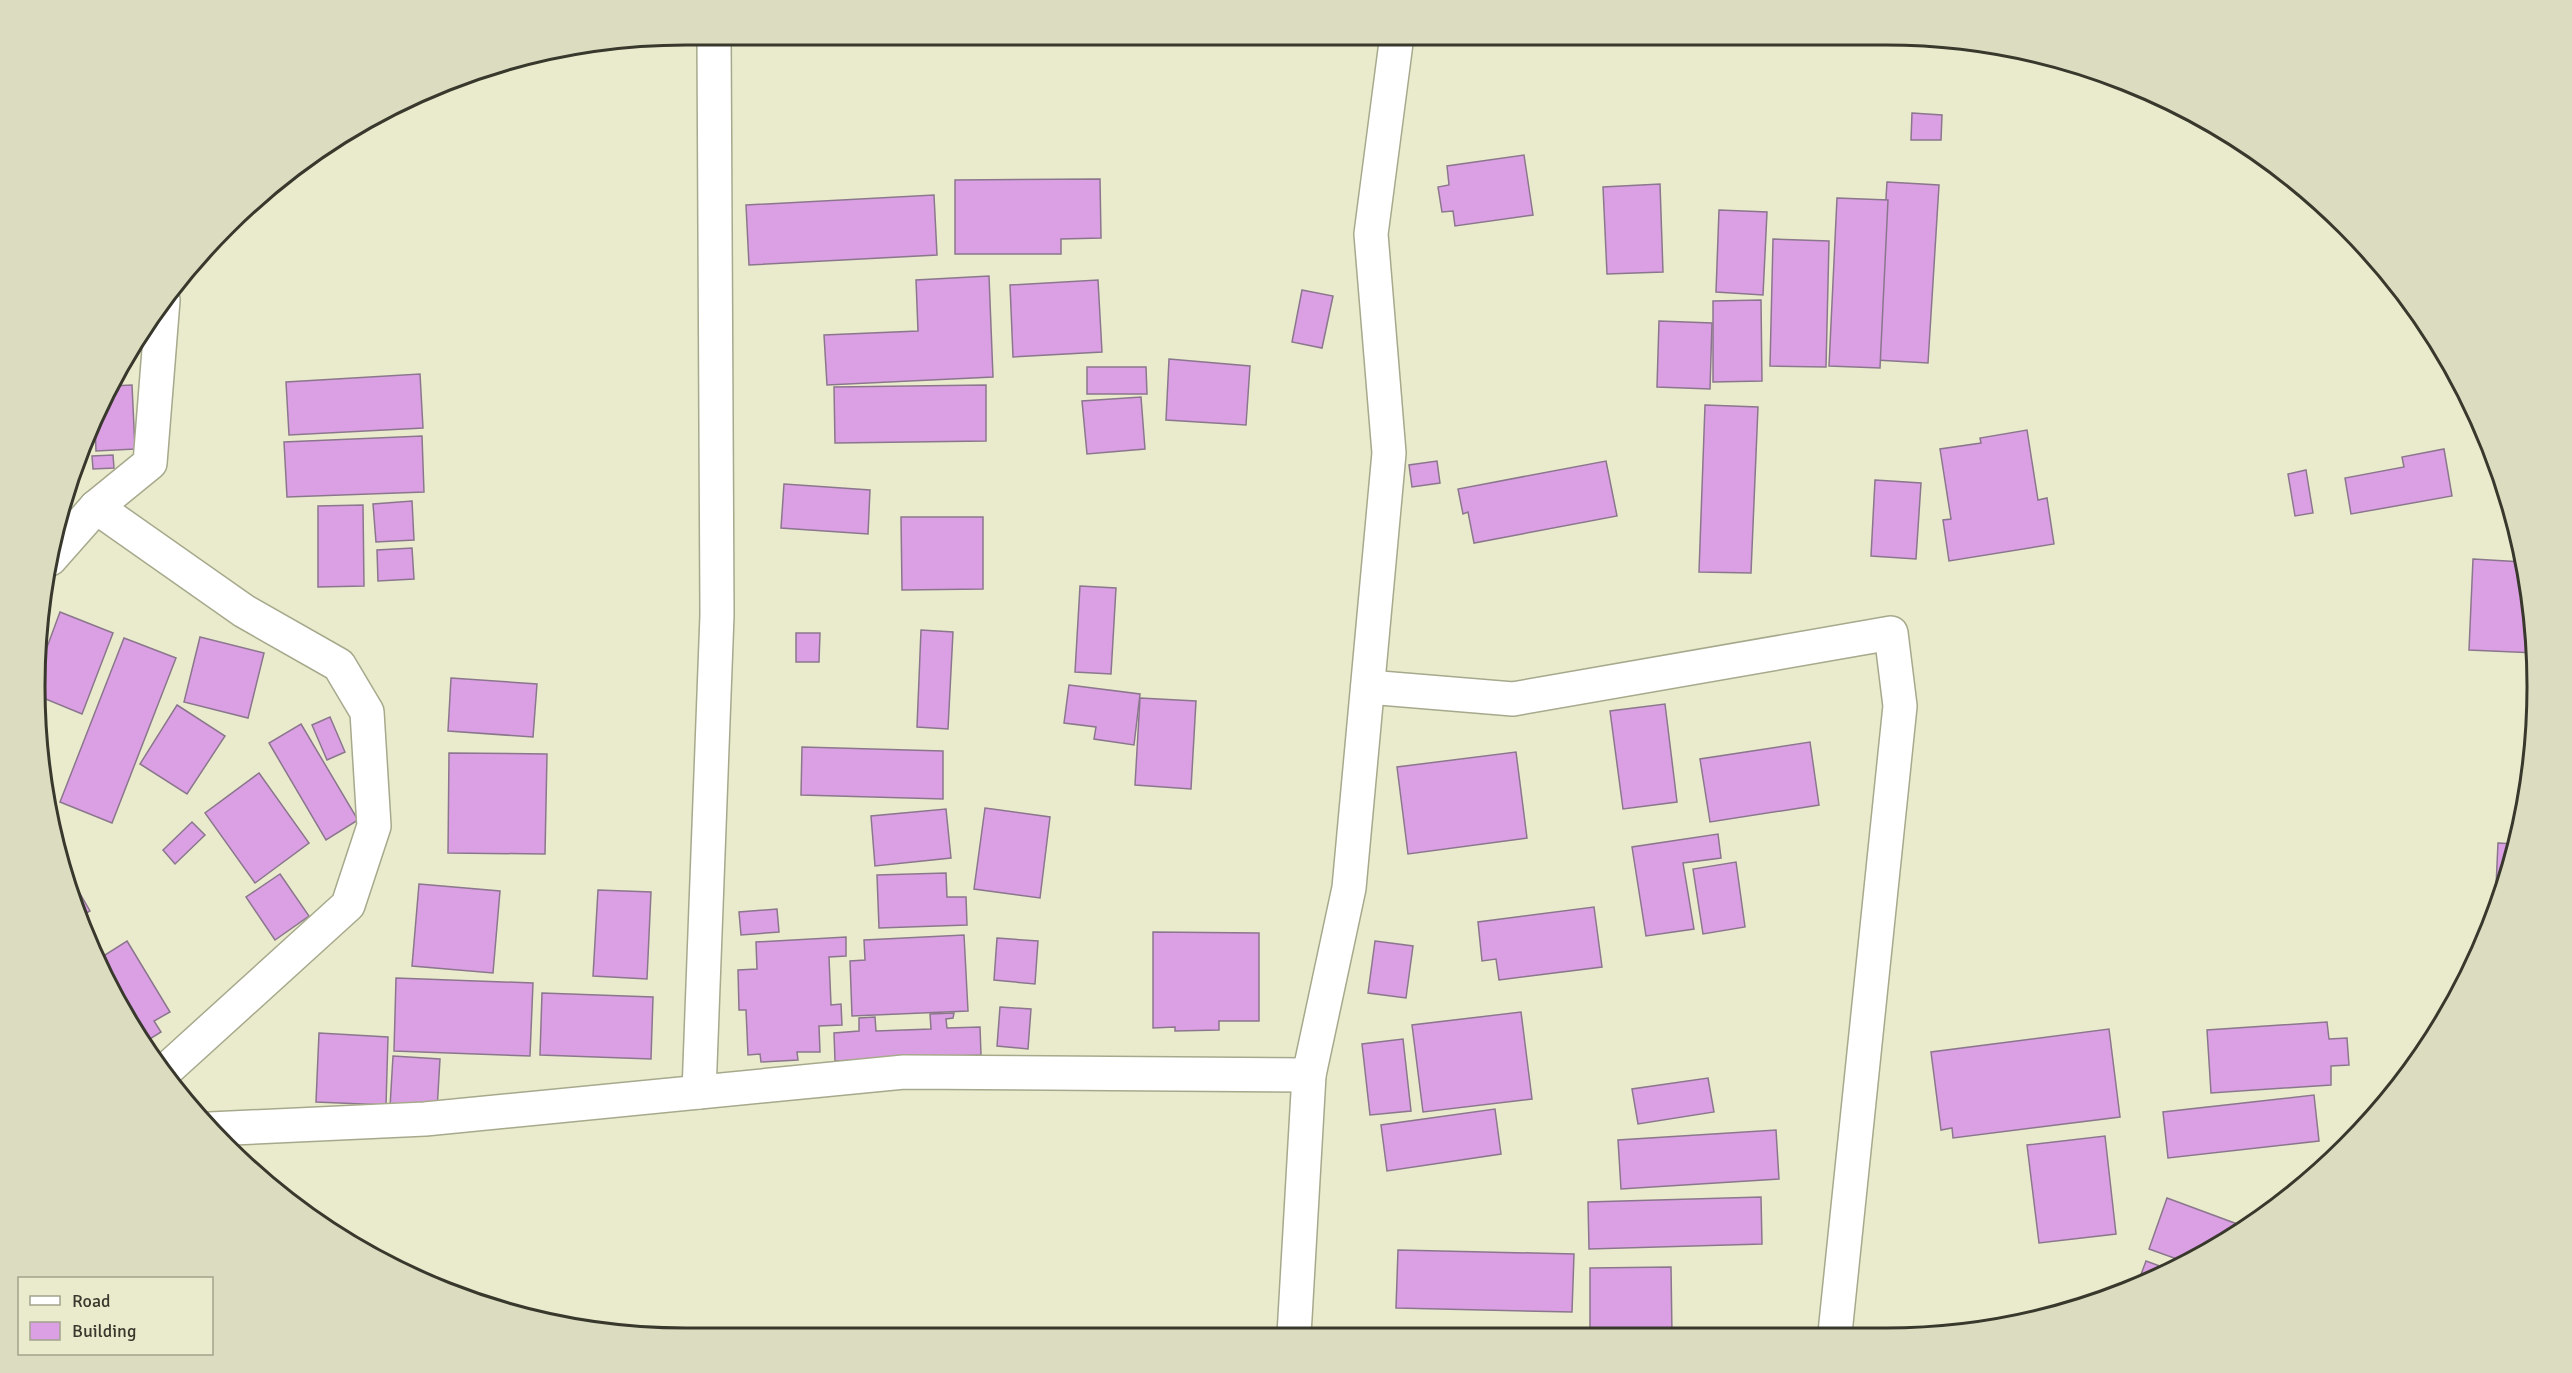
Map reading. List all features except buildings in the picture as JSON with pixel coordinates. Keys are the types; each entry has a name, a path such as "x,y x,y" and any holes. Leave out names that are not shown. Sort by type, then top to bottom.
{"street":[{"path":"699,1092 717,615 714,45"},
{"path":"1294,1328 1309,1075 1349,888 1389,453 1371,234 1396,45"},
{"path":"60,547 96,507 150,463 162,318"},
{"path":"96,507 244,610 339,665 367,712 374,826 348,905 170,1066"},
{"path":"1368,687 1513,699 1891,633 1900,706 1836,1328"},
{"path":"222,1128 425,1119 904,1072 1309,1075"}]}
